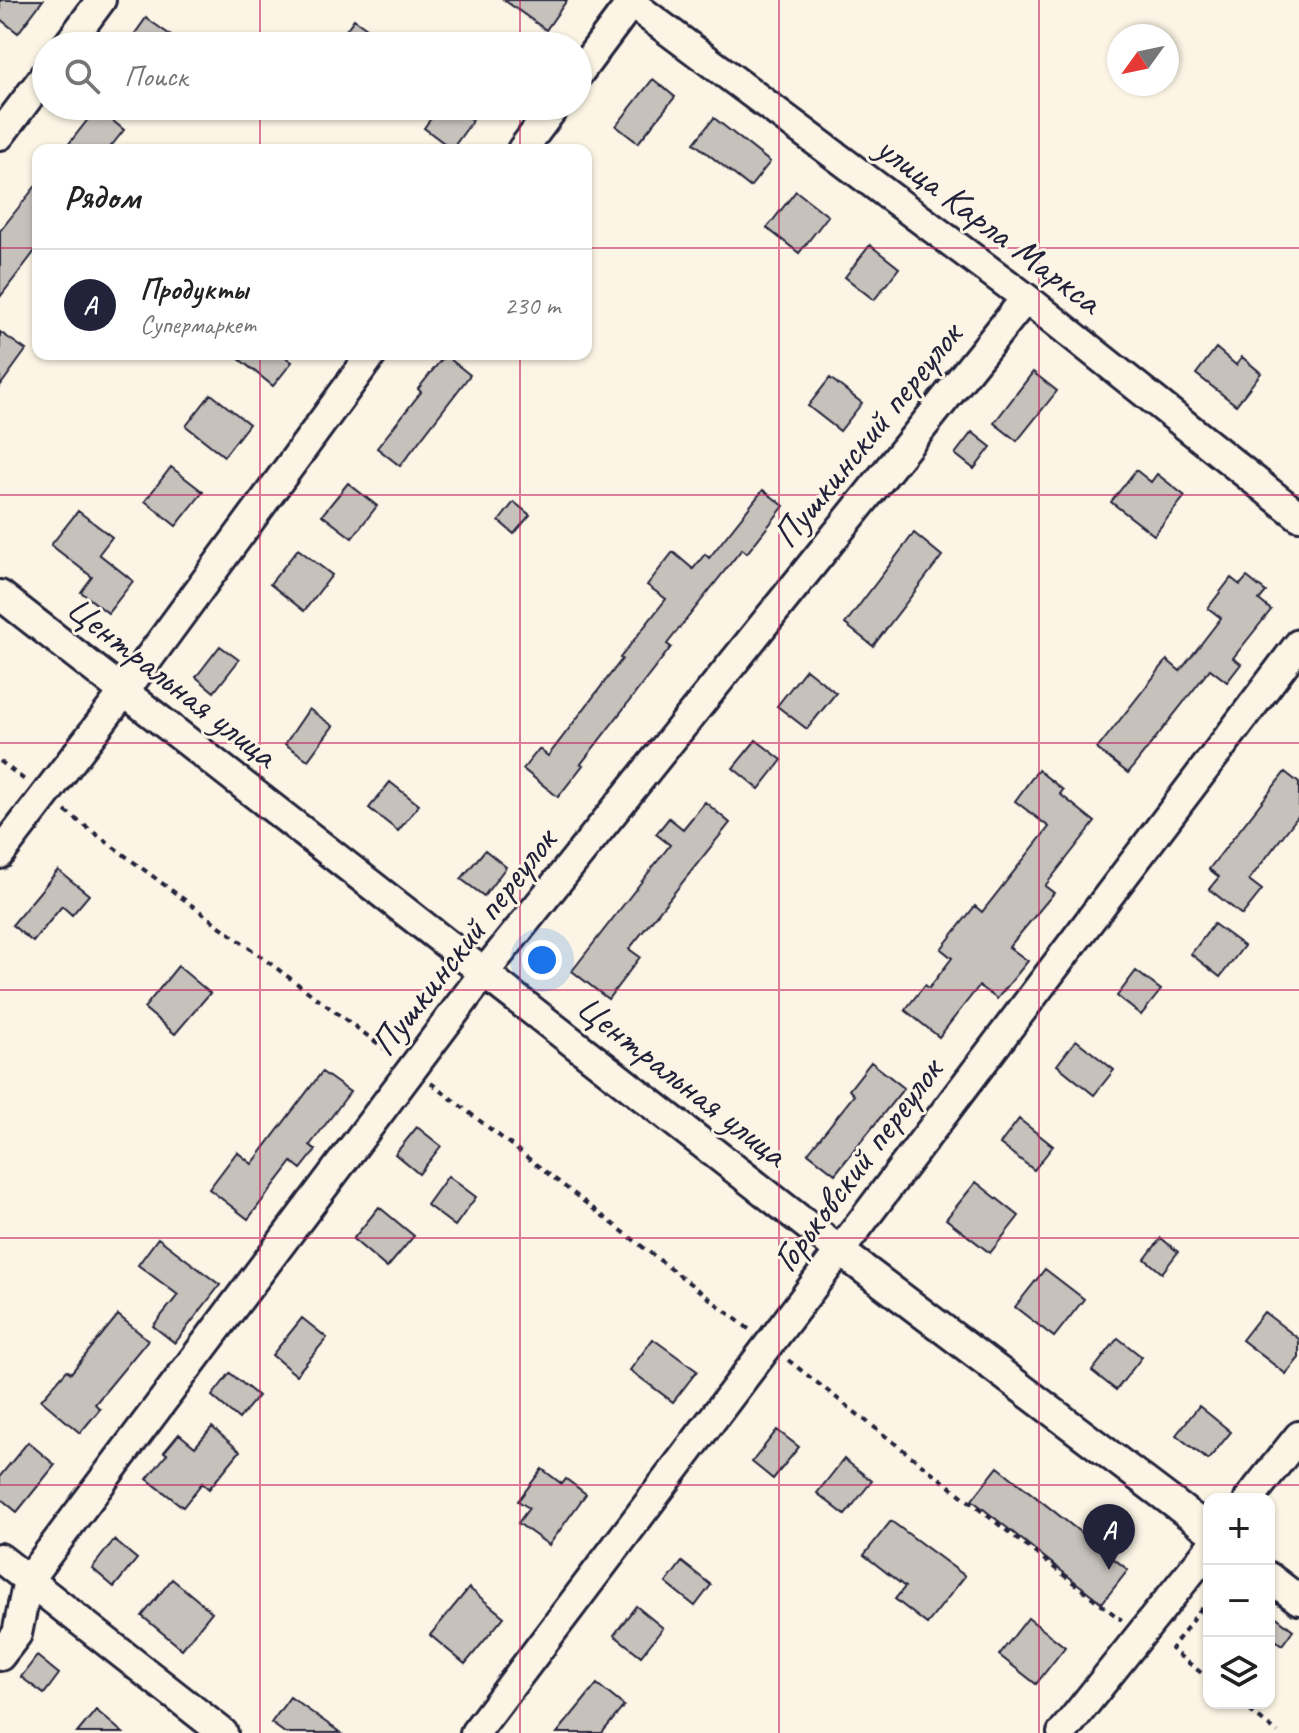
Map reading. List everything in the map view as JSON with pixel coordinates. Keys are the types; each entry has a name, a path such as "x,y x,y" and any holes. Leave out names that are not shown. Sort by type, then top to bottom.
{"street":[{"path":"77,32 101,0"},
{"path":"592,54 629,1"},
{"name":"улица Карла Маркса","path":"629,1 1026,298 1299,516"},
{"path":"0,135 32,93"},
{"path":"526,144 544,120"},
{"name":"Пушкинский переулок","path":"0,1656 17,1634 28,1580 484,973 1026,298"},
{"path":"0,854 124,692 368,360"},
{"name":"Центральная улица","path":"0,595 840,1251 1203,1525"},
{"name":"Горьковский переулок","path":"475,1733 1299,644"},
{"path":"1254,1493 1299,1436"},
{"path":"1062,1733 1203,1557"},
{"path":"0,1558 223,1733"},
{"path":"1275,1582 1299,1600"}],"path":[{"path":"0,761 412,1069 1120,1619 1129,1608"},
{"path":"1203,1606 1171,1649 1203,1674"},
{"path":"1248,1709 1278,1733"}],"building":[{"path":"0,0 43,0 18,33 0,19"},
{"path":"504,0 567,0 546,30"},
{"path":"146,18 166,32 136,32"},
{"path":"354,19 373,32 345,32"},
{"path":"653,79 675,97 638,143 616,126"},
{"path":"714,118 770,162 750,187 694,143"},
{"path":"88,120 112,120 124,130 113,144 69,144"},
{"path":"430,120 473,120 456,144 445,144 424,128"},
{"path":"32,191 32,255 0,297 0,231"},
{"path":"796,191 828,216 799,253 767,228"},
{"path":"870,245 899,268 874,300 845,277"},
{"path":"0,332 26,350 0,386"},
{"path":"1216,348 1236,365 1242,357 1261,373 1236,405 1196,374"},
{"path":"240,360 292,362 273,386"},
{"path":"441,360 451,360 470,375 400,466 377,448 421,392 418,389"},
{"path":"1033,372 1057,391 1017,441 994,423"},
{"path":"830,378 862,403 840,431 808,406"},
{"path":"211,394 249,424 224,456 186,426"},
{"path":"972,432 991,447 974,469 955,454"},
{"path":"171,467 203,492 176,526 145,501"},
{"path":"1136,470 1151,482 1157,474 1185,496 1154,535 1111,502"},
{"path":"348,483 377,506 352,538 322,515"},
{"path":"763,490 784,506 747,553 742,549 667,644 671,647 558,797 523,769 539,749 548,756 666,599 647,585 673,552 693,569 705,554 709,558"},
{"path":"514,502 530,515 514,534 499,521"},
{"path":"78,511 112,537 99,554 133,581 108,613 81,592 92,577 51,545"},
{"path":"914,533 942,556 873,646 845,624"},
{"path":"298,549 332,575 304,611 270,584"},
{"path":"1247,577 1266,592 1259,600 1271,610 1233,658 1241,664 1227,682 1210,669 1128,773 1097,749 1167,660 1180,671 1221,618 1208,608 1231,578 1240,585"},
{"path":"220,646 239,660 214,692 196,677"},
{"path":"806,669 836,693 807,729 777,706"},
{"path":"309,709 333,726 308,760 285,744"},
{"path":"756,740 782,760 759,789 733,768"},
{"path":"1038,770 1063,790 1060,794 1095,822 1045,886 1054,893 1009,947 1028,961 997,999 979,986 939,1037 905,1010 925,985 929,988 952,958 941,949 975,906 982,912 1049,827 1015,801"},
{"path":"1285,772 1299,783 1299,815 1249,880 1262,890 1242,915 1209,889 1219,877 1209,869"},
{"path":"390,782 419,805 398,831 369,808"},
{"path":"705,802 730,823 629,949 640,957 608,999 572,971 670,845 656,834 669,818 683,829"},
{"path":"485,850 506,867 484,896 461,879"},
{"path":"58,870 89,895 72,915 62,906 33,942 12,925"},
{"path":"1214,924 1244,946 1220,977 1191,954"},
{"path":"178,966 210,993 175,1034 144,1008"},
{"path":"1136,971 1161,990 1141,1015 1117,996"},
{"path":"1076,1040 1114,1070 1094,1095 1057,1065"},
{"path":"871,1062 904,1088 835,1174 808,1153 854,1095 849,1090"},
{"path":"322,1072 350,1092 310,1145 316,1150 301,1169 292,1162 248,1219 209,1189 237,1152 252,1164"},
{"path":"1019,1119 1053,1146 1034,1170 1000,1144"},
{"path":"417,1127 441,1146 419,1174 395,1154"},
{"path":"448,1176 476,1197 455,1226 427,1205"},
{"path":"976,1182 1019,1216 990,1253 946,1219"},
{"path":"379,1207 414,1236 387,1268 353,1239"},
{"path":"158,1238 220,1285 175,1343 153,1326 178,1295 138,1265"},
{"path":"1161,1238 1178,1252 1162,1273 1145,1259"},
{"path":"1045,1269 1084,1299 1054,1337 1015,1307"},
{"path":"1264,1312 1299,1339 1299,1358 1286,1374 1242,1340"},
{"path":"118,1315 148,1340 95,1404 100,1409 80,1433 41,1400 67,1370 71,1373"},
{"path":"302,1318 327,1338 296,1375 272,1355"},
{"path":"1118,1338 1142,1357 1116,1390 1092,1371"},
{"path":"653,1339 697,1371 673,1402 630,1370"},
{"path":"230,1373 258,1396 239,1419 212,1396"},
{"path":"1199,1406 1231,1432 1208,1460 1176,1435"},
{"path":"212,1427 240,1451 209,1489 202,1483 183,1507 147,1479 179,1434 195,1447"},
{"path":"777,1430 799,1447 773,1479 752,1462"},
{"path":"28,1442 55,1465 17,1512 0,1498 0,1476"},
{"path":"844,1459 872,1481 845,1515 817,1493"},
{"path":"998,1467 1128,1570 1102,1603 972,1500"},
{"path":"542,1469 562,1484 566,1479 586,1494 549,1545 518,1523 529,1508 518,1501"},
{"path":"891,1521 965,1576 927,1624 895,1599 905,1587 864,1555"},
{"path":"114,1540 137,1559 114,1587 92,1568"},
{"path":"682,1562 711,1585 695,1606 666,1583"},
{"path":"172,1579 212,1612 182,1649 142,1616"},
{"path":"469,1588 504,1617 465,1664 430,1635"},
{"path":"636,1606 663,1628 641,1656 614,1635"},
{"path":"1275,1616 1293,1630 1282,1645 1275,1640"},
{"path":"1028,1618 1065,1647 1036,1684 999,1655"},
{"path":"37,1656 59,1674 44,1694 21,1677"},
{"path":"597,1684 624,1706 602,1733 557,1733"},
{"path":"290,1697 341,1733 285,1733 271,1723"},
{"path":"96,1710 123,1733 77,1733"}],"place":[{"name":"Продукты","path":"1109,1570"}]}
